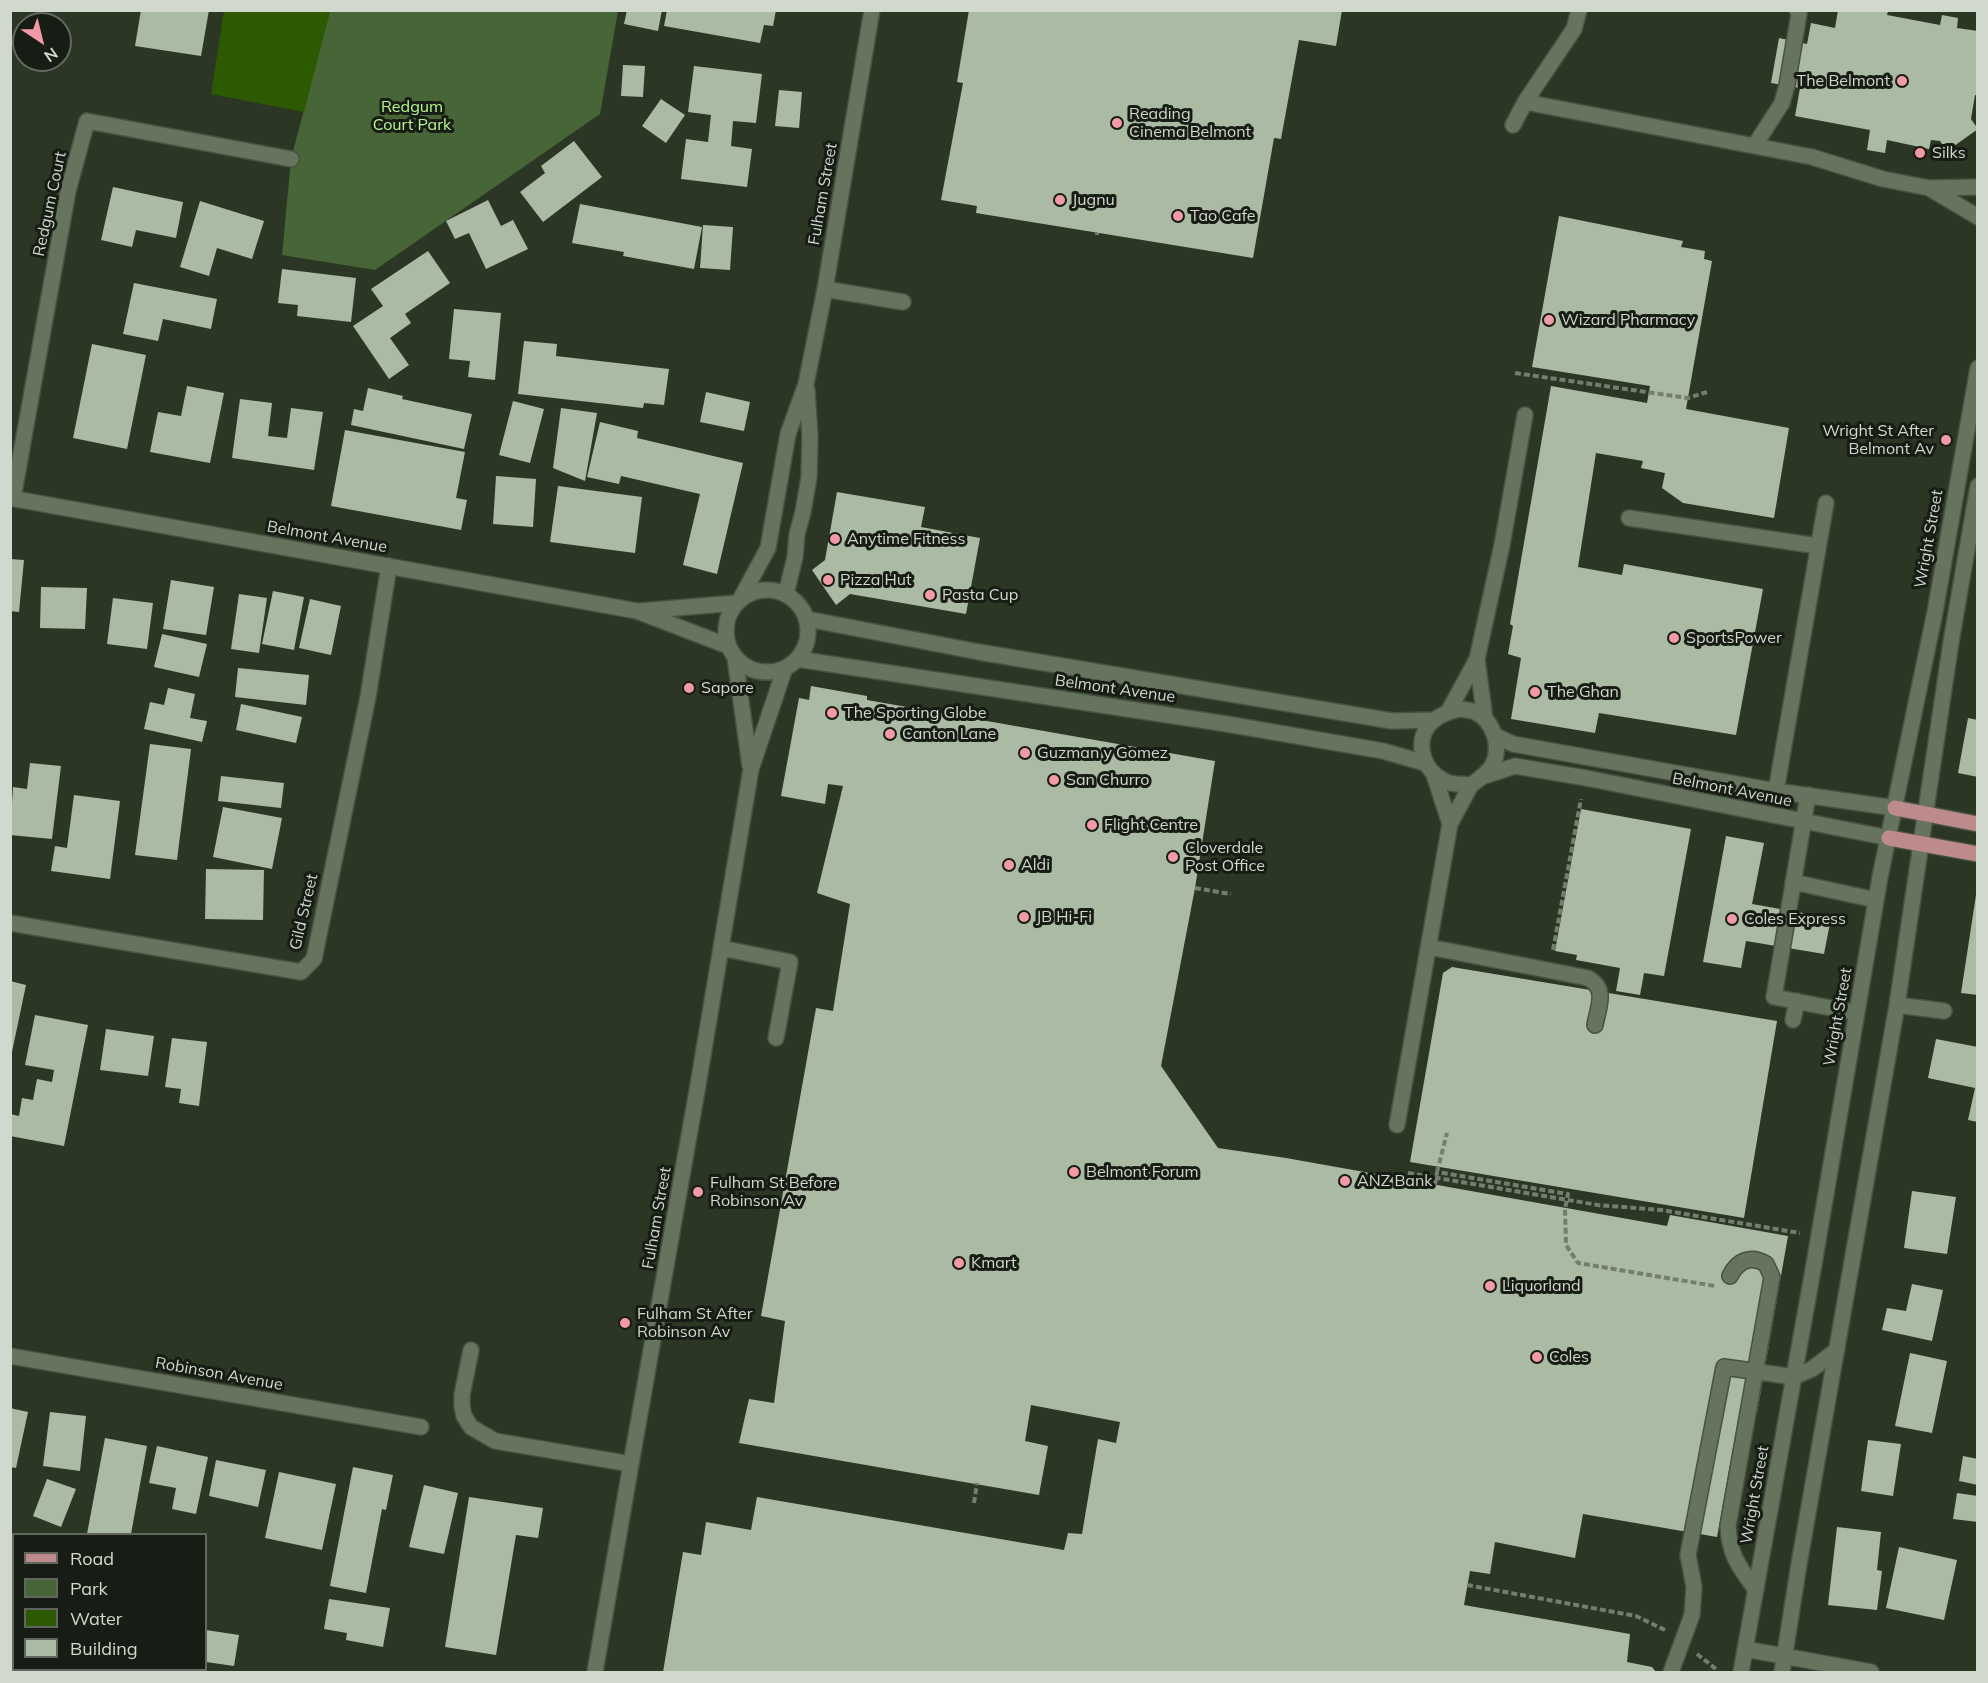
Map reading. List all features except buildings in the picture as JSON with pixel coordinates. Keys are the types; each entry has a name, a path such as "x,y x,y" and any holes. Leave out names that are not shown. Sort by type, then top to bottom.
{"main road":[{"name":"Belmont Avenue","path":"1895,808 1977,824"},
{"name":"Belmont Avenue","path":"1888,838 1977,854"}],"street":[{"name":"Fulham Street","path":"739,600 768,548 788,434 806,384 825,289 872,10"},
{"path":"1513,125 1525,102 1574,29 1579,10"},
{"path":"1755,145 1770,125 1782,103 1798,23 1797,10"},
{"path":"1525,102 1812,157 1882,179 1929,188 1977,187"},
{"name":"Redgum Court","path":"12,498 68,191 87,122 291,159"},
{"path":"1929,188 1977,217"},
{"path":"825,289 903,303"},
{"name":"Wright Street","path":"1741,1672 1876,900 1935,612 1977,368"},
{"name":"Fulham Street","path":"786,594 809,477 810,437 806,384"},
{"path":"1448,712 1477,658 1502,545 1525,415"},
{"path":"1782,1672 1897,1005 1951,642 1977,486"},
{"name":"Belmont Avenue","path":"12,498 637,611 731,652 746,667 758,671 772,672 791,664 1227,724 1383,751 1430,769 1445,782 1476,781 1515,766 1888,838"},
{"path":"1776,791 1826,503"},
{"path":"1629,518 1818,546"},
{"name":"Gild Street","path":"10,923 301,972 314,959 368,697 389,566"},
{"name":"Belmont Avenue","path":"637,611 739,600 752,592 763,589 786,594"},
{"path":"786,594 795,600 807,619 808,633 805,647 791,664"},
{"path":"731,652 725,634 726,623 729,612 739,600"},
{"name":"Belmont Avenue","path":"807,619 980,652 1392,721 1434,720 1448,712"},
{"name":"Fulham Street","path":"731,652 751,769"},
{"path":"1477,658 1485,719"},
{"name":"Fulham Street","path":"596,1672 751,769 791,664"},
{"path":"1397,1125 1450,824 1476,781 1492,766 1496,753 1496,736 1485,719 1474,712 1460,709 1448,712"},
{"path":"1434,720 1427,728 1422,740 1422,751 1450,824"},
{"name":"Belmont Avenue","path":"1496,736 1513,744 1776,791 1895,808"},
{"path":"1808,795 1774,998 1857,1013"},
{"path":"1793,882 1876,900"},
{"path":"1429,947 1588,978 1596,982 1601,993 1595,1025"},
{"path":"721,948 790,962 776,1038"},
{"path":"1793,1020 1797,1002"},
{"path":"1897,1005 1944,1011"},
{"path":"1730,1275 1735,1266 1751,1259 1766,1264 1772,1277 1730,1511 1728,1543 1735,1561 1756,1590"},
{"path":"471,1350 462,1406 464,1416 471,1427 495,1441 631,1464"},
{"path":"1671,1672 1692,1615 1694,1587 1688,1555 1724,1367 1794,1377 1812,1369 1837,1350"},
{"name":"Robinson Avenue","path":"10,1356 421,1427"},
{"path":"1745,1649 1871,1672"}],"path":[{"path":"1515,373 1688,398 1707,392"},
{"path":"1553,950 1581,799"},
{"path":"1195,888 1231,894"},
{"path":"1435,1185 1447,1133"},
{"path":"1437,1172 1568,1194 1565,1209 1566,1245 1578,1263 1717,1287"},
{"path":"1408,1173 1598,1205 1661,1210 1800,1233"},
{"path":"974,1503 977,1483"},
{"path":"1467,1585 1636,1616 1662,1628 1716,1669"}],"green space":[{"name":"Redgum Court Park","path":"330,11 618,11 600,114 375,270 282,255 291,159"}],"water":[{"path":"224,11 330,11 304,112 211,94"}],"place":[{"name":"The Belmont","path":"1902,81"},
{"name":"Reading Cinema Belmont","path":"1117,123"},
{"name":"Silks","path":"1920,153"},
{"name":"Jugnu","path":"1060,200"},
{"name":"Tao Cafe","path":"1178,216"},
{"name":"Wizard Pharmacy","path":"1549,320"},
{"name":"Wright St After Belmont Av","path":"1946,440"},
{"name":"Anytime Fitness","path":"835,539"},
{"name":"Pizza Hut","path":"828,580"},
{"name":"Pasta Cup","path":"930,595"},
{"name":"SportsPower","path":"1674,638"},
{"name":"Sapore","path":"689,688"},
{"name":"The Ghan","path":"1535,692"},
{"name":"The Sporting Globe","path":"832,713"},
{"name":"Canton Lane","path":"890,734"},
{"name":"Guzman y Gomez","path":"1025,753"},
{"name":"San Churro","path":"1054,780"},
{"name":"Flight Centre","path":"1092,825"},
{"name":"Cloverdale Post Office","path":"1173,857"},
{"name":"Aldi","path":"1009,865"},
{"name":"JB Hi-Fi","path":"1024,917"},
{"name":"Coles Express","path":"1732,919"},
{"name":"Belmont Forum","path":"1074,1172"},
{"name":"ANZ Bank","path":"1345,1181"},
{"name":"Fulham St Before Robinson Av","path":"698,1192"},
{"name":"Kmart","path":"959,1263"},
{"name":"Liquorland","path":"1490,1286"},
{"name":"Fulham St After Robinson Av","path":"625,1323"},
{"name":"Coles","path":"1537,1357"}]}
